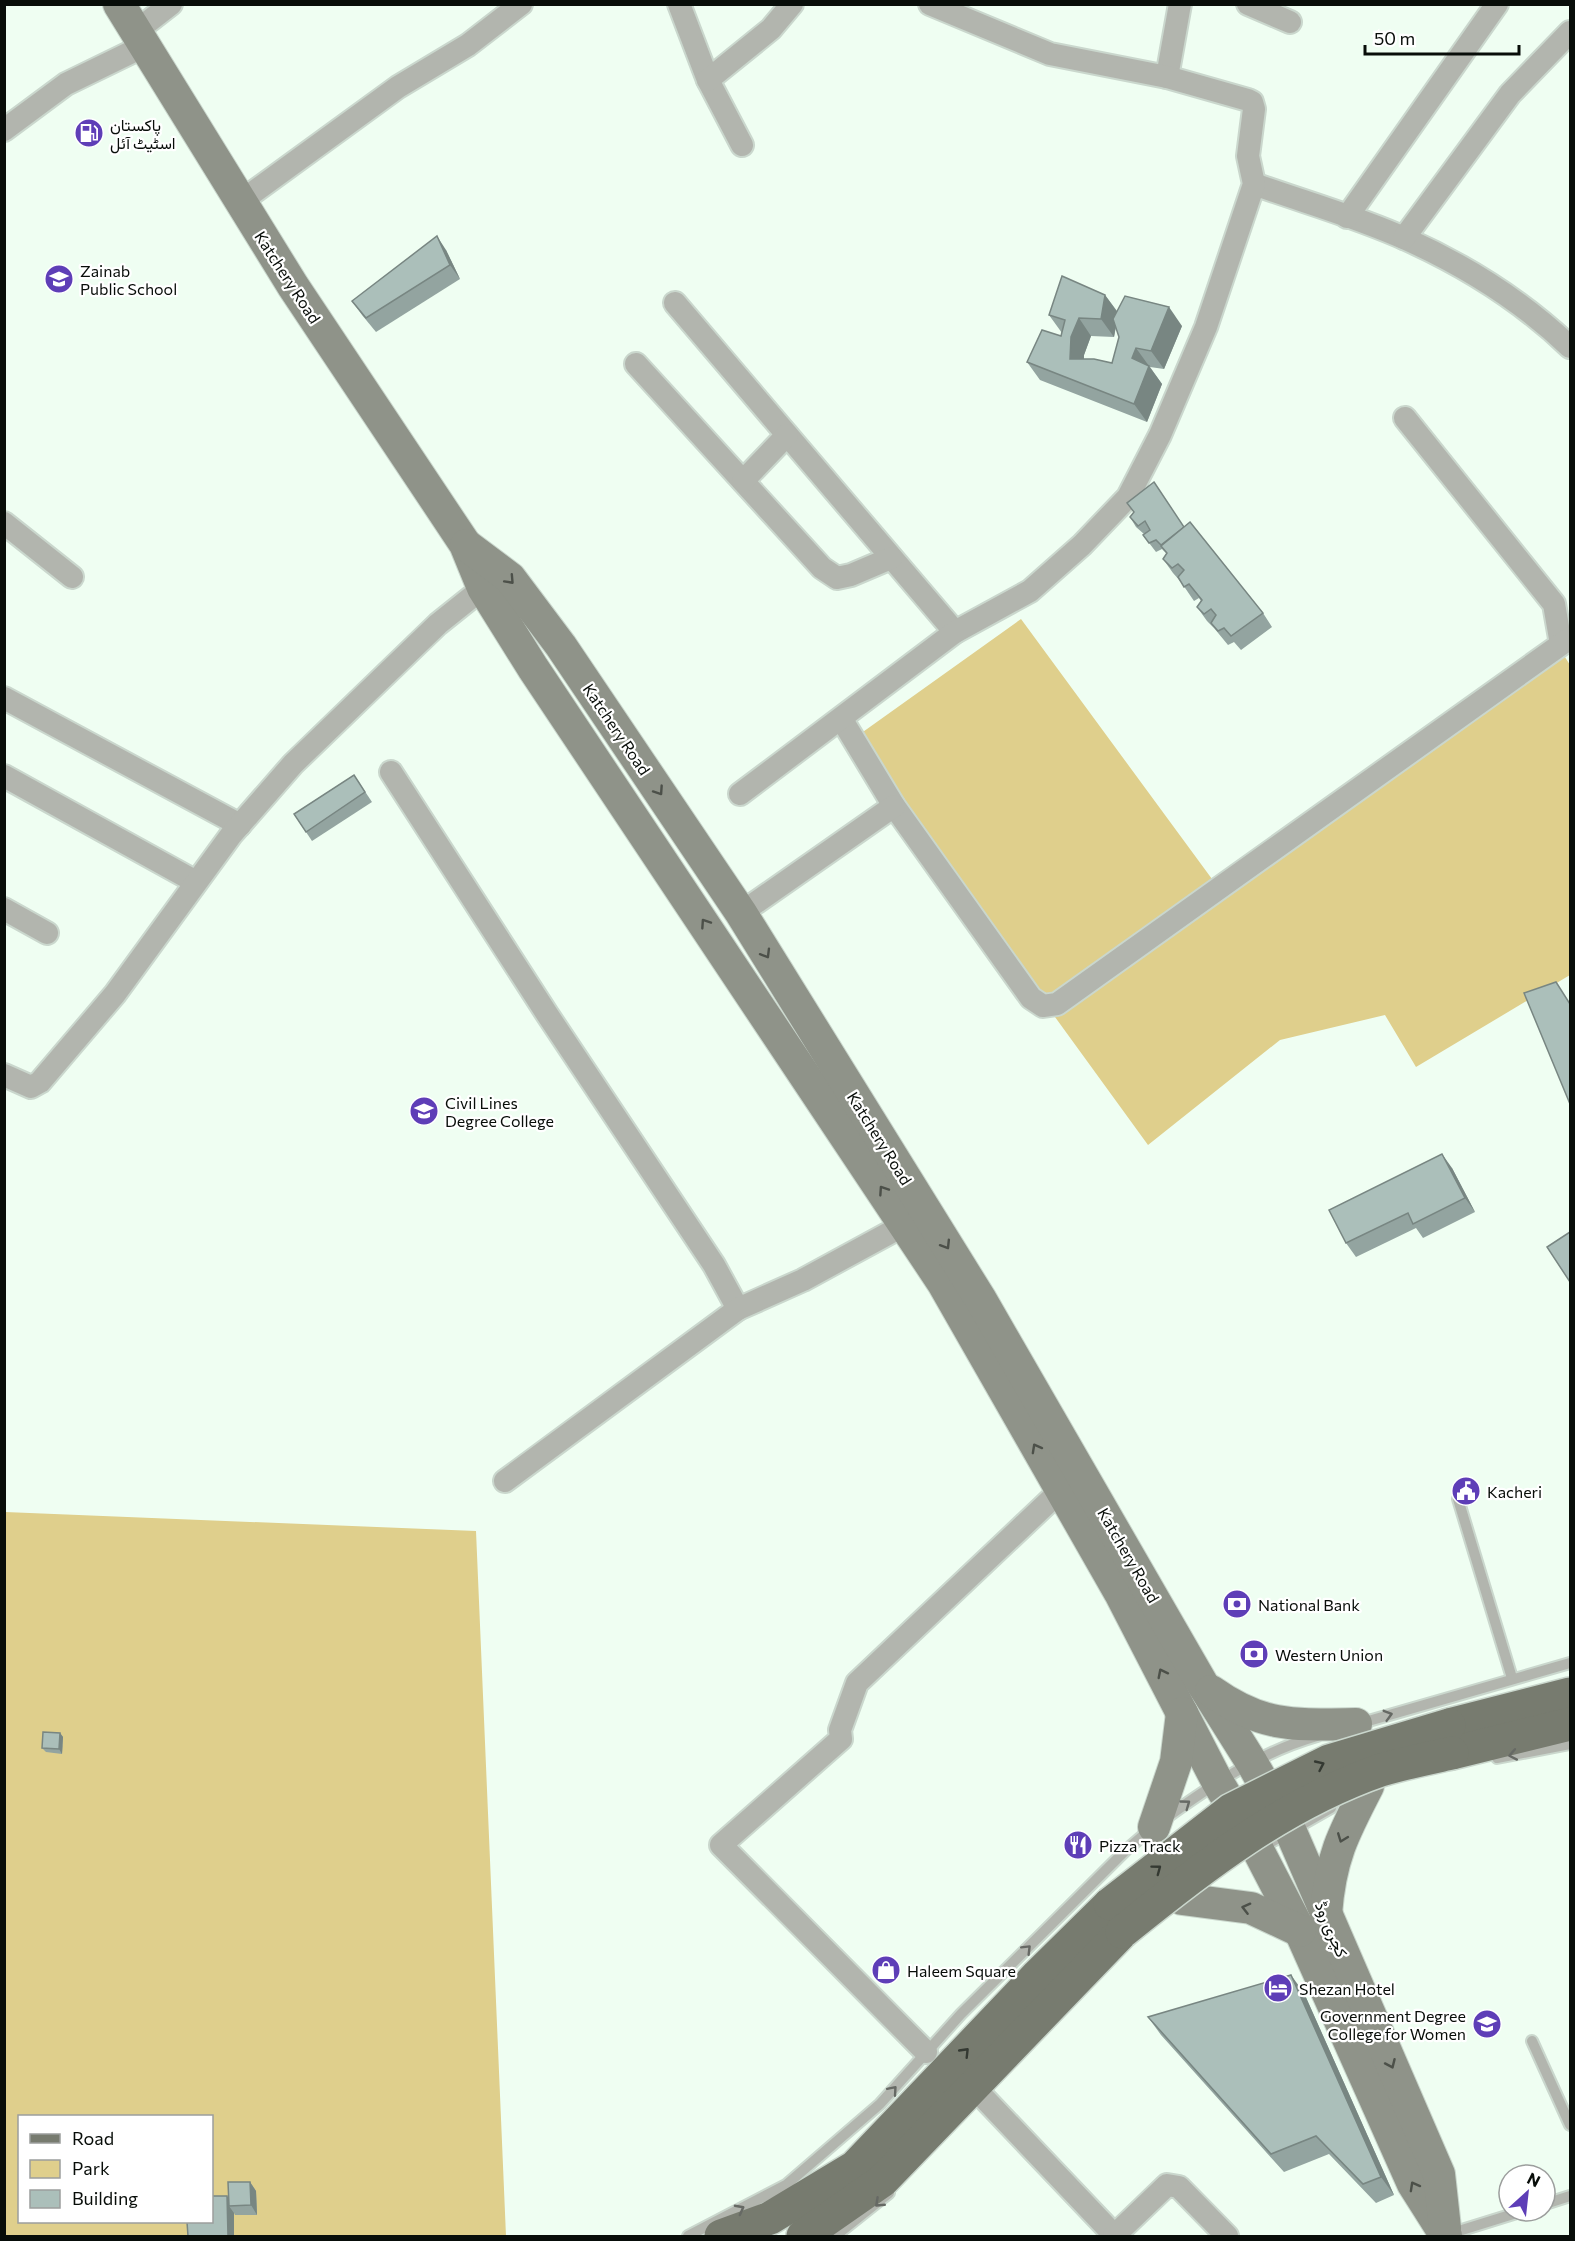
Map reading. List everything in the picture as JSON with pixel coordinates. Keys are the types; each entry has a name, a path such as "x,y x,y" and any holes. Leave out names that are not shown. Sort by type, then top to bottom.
{"main road":[{"name":"Katchery Road","path":"119,4 292,286 465,544 483,588 533,668 660,856 787,1018 971,1307 1252,1763"},
{"name":"Katchery Road","path":"465,544 510,578 561,646 741,913 787,1018"},
{"path":"533,668 561,646"},
{"path":"660,856 690,836"},
{"name":"Katchery Road","path":"971,1307 1060,1491 1120,1593 1217,1781"},
{"path":"1203,1685 1235,1708 1264,1719 1293,1725 1356,1724"},
{"path":"803,2236 882,2181 1231,1810 1329,1761 1449,1725 1570,1694"},
{"path":"1154,1827 1176,1762 1182,1713"},
{"path":"721,2236 770,2218 855,2167 1038,1975 1126,1921 1240,1841 1337,1789 1381,1770 1570,1724"},
{"name":"کچری روڈ","path":"1252,1763 1291,1832 1313,1924 1413,2184 1446,2236"},
{"name":"کچری روڈ","path":"1217,1781 1253,1853 1313,1924"},
{"path":"1192,1893 1313,1924 1358,1792"}],"street":[{"path":"4,130 66,84 139,39 171,4"},
{"path":"240,202 398,87 468,45 520,4"},
{"path":"678,4 708,80 742,145"},
{"path":"708,80 771,29 792,4"},
{"path":"740,794 842,720 955,632 1030,591 1082,545 1128,497 1160,435 1206,327 1254,184 1248,156 1252,102 1167,77 1050,54 930,4"},
{"path":"1167,77 1180,4"},
{"path":"1248,4 1290,22"},
{"path":"1347,218 1497,4"},
{"path":"1404,238 1510,94 1570,32"},
{"path":"1254,184 1404,238 1467,269 1532,313 1570,346"},
{"path":"675,303 955,632"},
{"path":"636,364 822,568 837,578 851,576 891,558"},
{"path":"842,720 894,806 1031,998 1043,1006 1057,1004 1566,641 1554,604 1405,418"},
{"path":"743,481 787,435"},
{"path":"4,523 72,577"},
{"path":"4,1075 31,1087 40,1082 115,994 240,825 293,764 438,624 483,588"},
{"path":"4,698 240,825"},
{"path":"391,772 547,1014 714,1265 738,1309"},
{"path":"4,776 196,882"},
{"path":"741,913 894,806"},
{"path":"4,909 47,933"},
{"path":"505,1480 738,1309 803,1280 916,1219"},
{"path":"926,2052 721,1845 841,1739 840,1730 857,1683 1060,1491"},
{"path":"983,2097 1114,2236 1167,2185 1179,2187 1227,2236"}],"lane":[{"path":"1458,1499 1504,1658 1512,1678"},
{"path":"688,2236 786,2186 880,2104 926,2052 1125,1851 1217,1781 1287,1745 1570,1663"},
{"path":"1485,1761 1570,1743"},
{"path":"1253,1853 1358,1792"},
{"path":"1126,1921 1192,1893"},
{"path":"1532,2041 1570,2126"},
{"path":"836,2236 877,2206 901,2181"},
{"path":"1446,2236 1497,2219"}],"green space":[{"path":"1021,619 1223,894 1563,654 1570,665 1570,975 1416,1067 1385,1015 1280,1040 1148,1145 853,739"},
{"path":"5,1512 476,1531 506,2236 5,2236"}],"building":[{"path":"437,236 450,265 366,318 352,301"},
{"path":"1062,276 1105,295 1101,319 1079,318 1071,337 1070,359 1094,359 1112,363 1119,337 1113,319 1125,296 1169,307 1151,351 1136,348 1132,358 1149,366 1134,404 1027,362 1042,330 1061,336 1065,320 1049,315"},
{"path":"1154,482 1184,527 1161,545 1156,540 1149,543 1143,535 1150,530 1145,521 1138,526 1130,517 1134,512 1127,503"},
{"path":"1190,522 1263,613 1231,636 1224,628 1218,631 1211,623 1216,615 1211,609 1204,614 1197,607 1202,600 1189,584 1184,587 1178,577 1184,570 1178,564 1172,568 1163,559 1167,553 1161,546"},
{"path":"354,775 365,792 306,832 294,814"},
{"path":"1556,982 1570,1004 1570,1104 1524,993"},
{"path":"1442,1154 1465,1198 1413,1224 1408,1213 1346,1243 1329,1210"},
{"path":"1570,1232 1570,1282 1547,1247"},
{"path":"43,1732 60,1733 59,1749 42,1748"},
{"name":"Shezan Hotel","path":"1291,1975 1381,2177 1363,2184 1316,2136 1271,2154 1148,2017"},
{"path":"228,2182 250,2182 251,2205 229,2206"},
{"path":"213,2196 227,2196 228,2236 188,2236 187,2223 213,2223"}],"place":[{"name":"پاکستان اسٹیٹ آئل","path":"89,133"},
{"name":"Zainab Public School","path":"59,279"},
{"name":"Civil Lines Degree College","path":"424,1111"},
{"name":"Kacheri","path":"1466,1491"},
{"name":"National Bank","path":"1237,1604"},
{"name":"Western Union","path":"1254,1654"},
{"name":"Pizza Track","path":"1078,1845"},
{"name":"Haleem Square","path":"886,1970"},
{"name":"Shezan Hotel","path":"1278,1988"},
{"name":"Government Degree College for Women","path":"1487,2024"}]}
